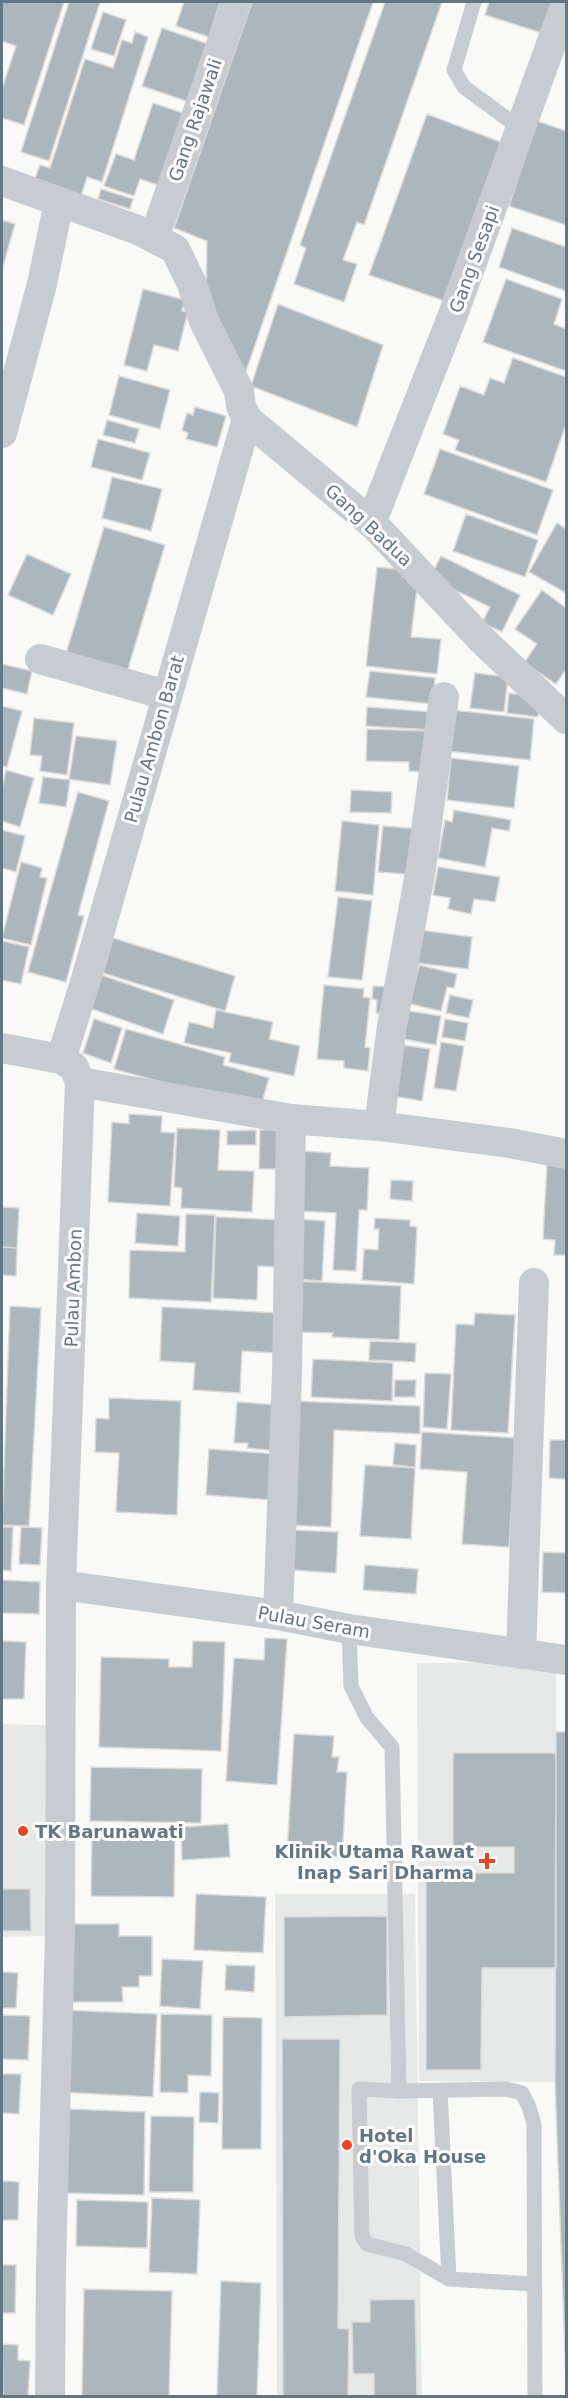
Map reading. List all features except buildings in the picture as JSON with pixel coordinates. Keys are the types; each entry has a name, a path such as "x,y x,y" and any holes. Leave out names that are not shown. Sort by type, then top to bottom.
{"street":[{"name":"Gang Rajawali","path":"154,238 236,2"},
{"name":"Gang Sesapi","path":"375,513 454,312 567,3"},
{"path":"2,181 138,230 175,249 192,284 204,321 239,391 241,406 247,419"},
{"path":"2,434 42,285 59,202"},
{"name":"Gang Badua","path":"247,419 375,526 482,640 567,719"},
{"name":"Pulau Ambon Barat","path":"61,1059 247,419"},
{"path":"40,659 166,695"},
{"path":"379,1126 392,1026 421,868 444,698"},
{"path":"2,1048 61,1059 74,1067 80,1082 291,1119 379,1126 509,1143 567,1154"},
{"name":"Pulau Ambon","path":"50,2397 51,2266 60,1933 61,1585 80,1082"},
{"path":"278,1615 287,1374 291,1119"},
{"path":"521,1654 534,1283"},
{"name":"Pulau Seram","path":"61,1585 278,1615 349,1629 567,1660"}],"lane":[{"path":"474,2 454,70 464,87 521,129"},
{"path":"349,1629 351,1686 367,1718 392,1747 399,2091"},
{"path":"533,2284 449,2279 406,2254 367,2244 362,2236 359,2089 399,2091 506,2089 522,2093 534,2124 535,2397"},
{"path":"440,2090 449,2279"}],"shaded area":[{"name":"Klinik Utama Rawat Inap Sari Dharma","path":"556,1662 556,1731 566,1732 566,2381 555,2082 419,2081 417,1663"},
{"name":"TK Barunawati","path":"2,1724 45,1725 45,1936 2,1937"},
{"name":"Hotel d'Oka House","path":"275,1894 415,1894 422,2396 277,2396"}],"place":[{"name":"TK Barunawati","path":"23,1831"},
{"name":"Klinik Utama Rawat Inap Sari Dharma","path":"487,1861"},
{"name":"Hotel d'Oka House","path":"347,2145"}]}
